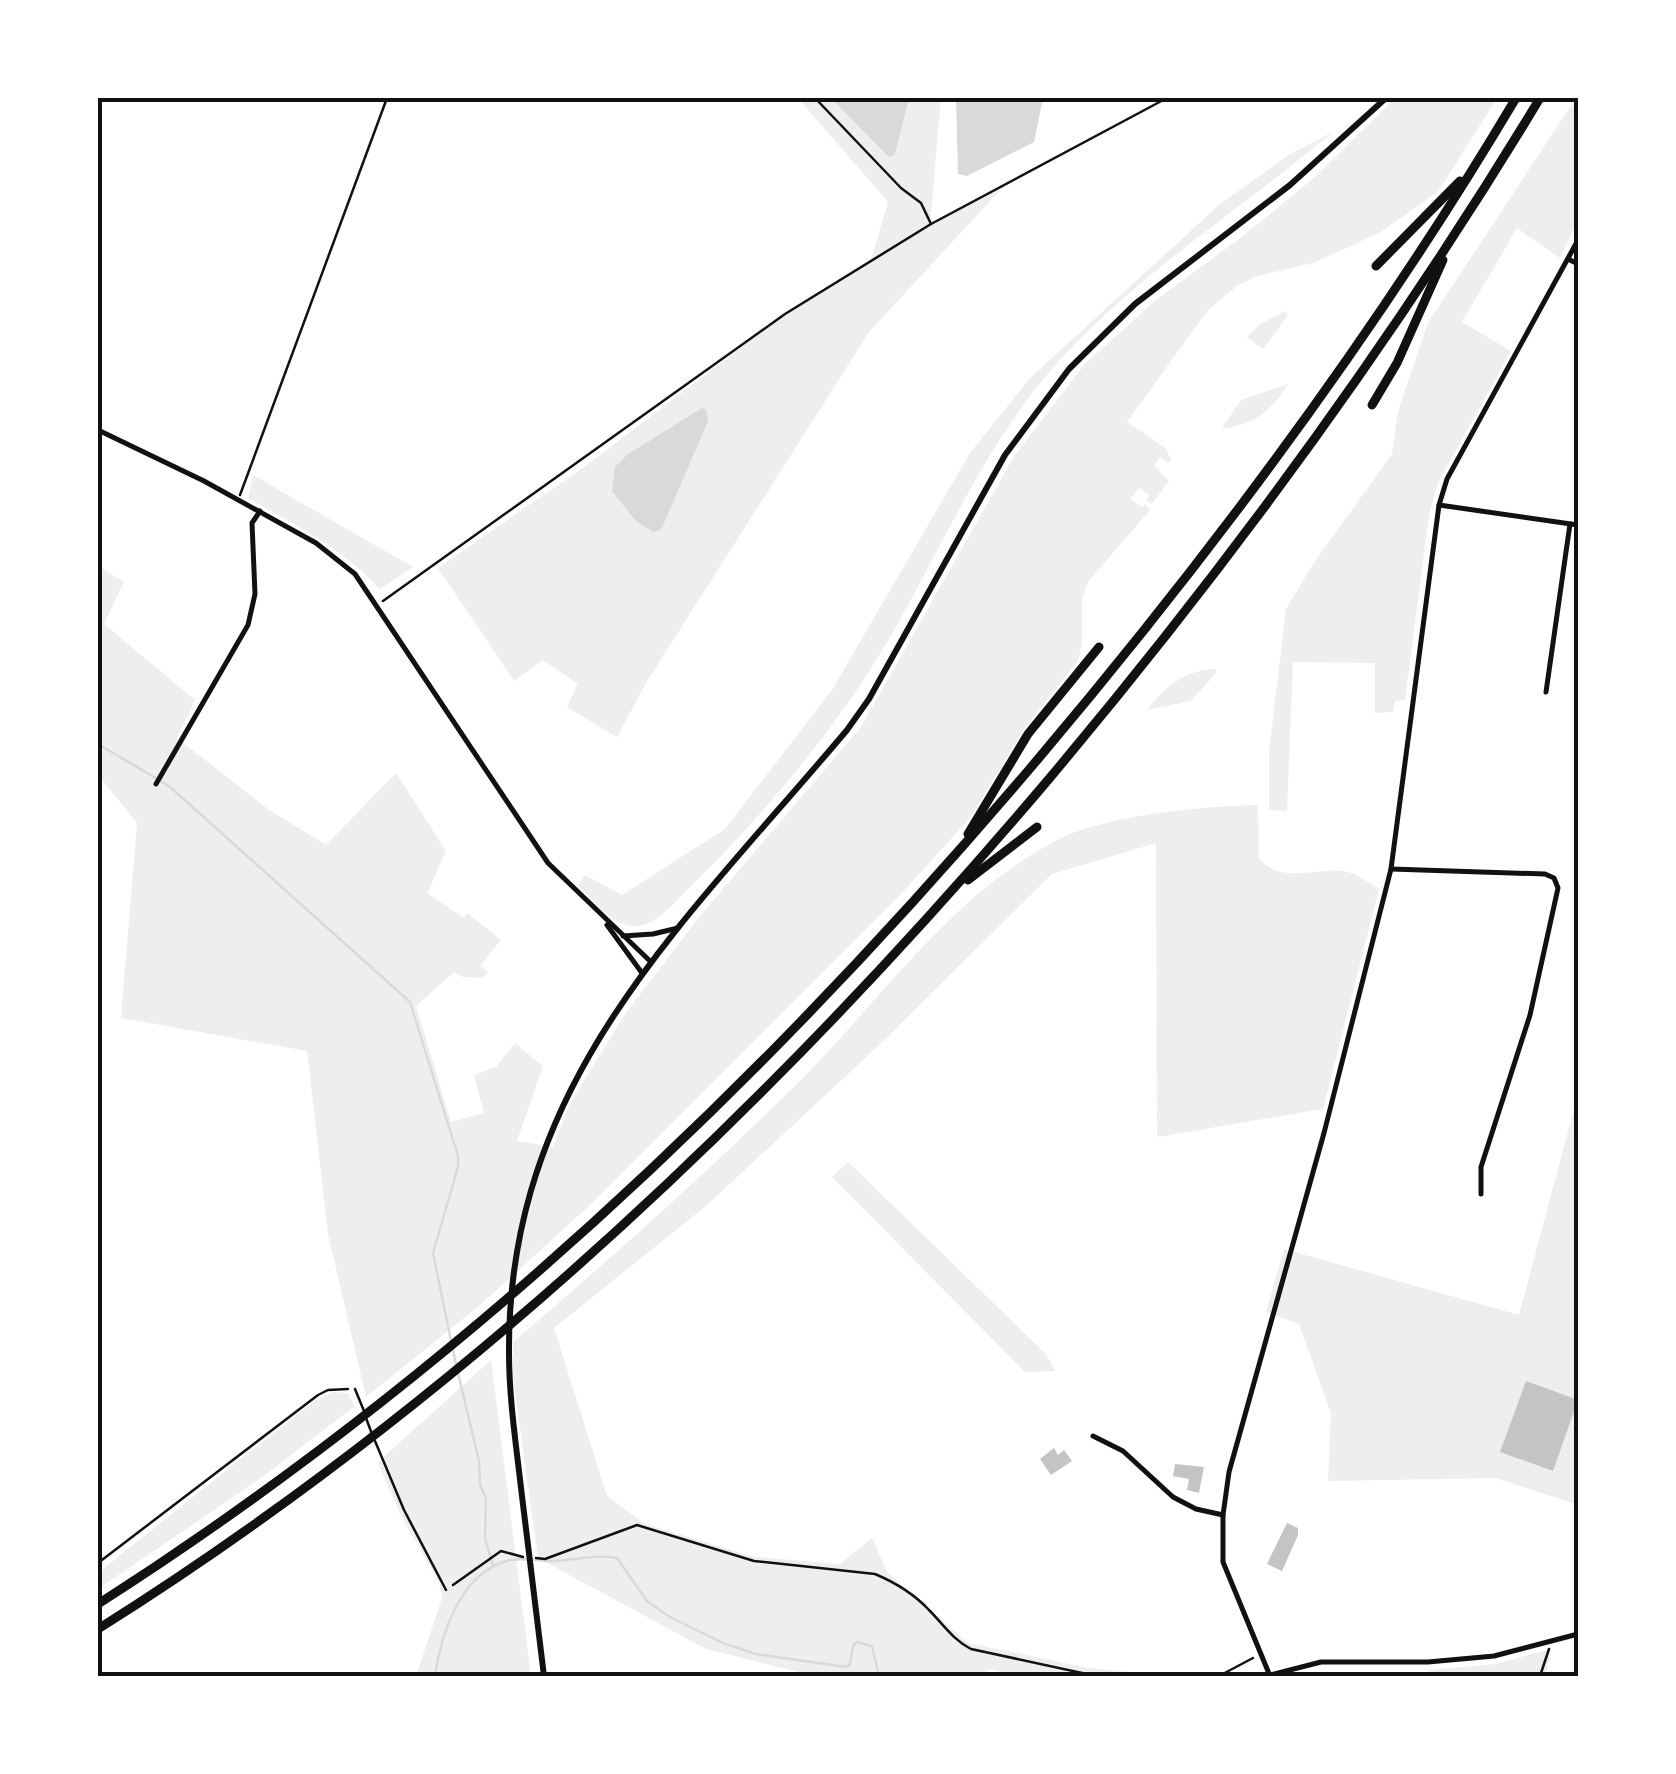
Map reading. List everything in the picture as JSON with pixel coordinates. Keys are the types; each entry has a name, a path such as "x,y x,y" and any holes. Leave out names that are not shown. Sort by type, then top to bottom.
{"highway":[{"path":"98,1604 314,1454 451,1346 598,1219 754,1071 951,862 1118,664 1232,517 1368,326 1516,98"},
{"path":"98,1629 330,1469 534,1305 779,1075 946,898 1124,690 1214,576 1310,446 1454,235 1540,98"},
{"path":"1376,266 1476,164"},
{"path":"1372,405 1397,363 1454,235"},
{"path":"951,862 1028,734 1098,647"},
{"path":"946,898 1037,827"}],"main road":[{"path":"544,1676 508,1352 520,1230 536,1168 562,1101 598,1036 651,962 870,699 1005,456 1068,369 1136,304 1290,185 1386,98"}],"street":[{"path":"1578,240 1447,480 1439,505 1391,869 1324,1133 1236,1444 1223,1515 1223,1562 1270,1676 1321,1662 1462,1660 1578,1634"},
{"path":"1568,259 1578,264"},
{"path":"98,430 260,511 336,557 355,574 548,863 651,962"},
{"path":"1439,505 1574,525 1546,692"},
{"path":"156,784 244,635 255,594 252,524 260,511"},
{"path":"1391,869 1541,873 1554,878 1558,888 1530,1015 1480,1167 1480,1194"},
{"path":"603,919 642,974"},
{"path":"623,936 678,928"},
{"path":"1092,1436 1123,1451 1173,1497 1196,1510 1223,1515"}],"lane":[{"path":"356,1388 404,1510 446,1590"}],"path":[{"path":"239,500 387,98"},
{"path":"815,98 921,203 931,224"},
{"path":"378,604 784,314 931,224 1167,98"},
{"path":"98,1564 318,1395 333,1389 356,1388"},
{"path":"446,1590 501,1551 546,1559 637,1525 754,1562 875,1574 925,1605 959,1643 970,1649 1096,1676"},
{"path":"1540,1676 1551,1642"},
{"path":"1219,1676 1260,1653"}],"shaded area":[{"path":"798,98 941,98 930,224 1003,187 869,332 646,683 617,737 567,707 578,684 543,660 514,681 438,568 587,465 785,314 871,260 888,202"},
{"path":"831,98 909,98 895,154 889,157"},
{"path":"956,98 1043,98 1034,142 967,176 958,174"},
{"path":"1395,98 1497,98 1438,192 1379,233 1313,263 1257,276 1237,286 1207,311 1127,422 1165,448 1171,459 1168,463 1160,457 1154,466 1169,481 1152,504 1139,488 1130,499 1150,510 1087,583 1082,600 1078,661 1025,728 970,818 900,895 588,1207 479,1306 366,1397 328,1234 307,1051 121,1018 137,823 98,775 98,566 124,582 104,624 195,700 177,738 268,809 326,845 396,773 446,851 427,893 464,918 467,913 501,940 480,966 488,972 483,978 463,977 454,972 416,1006 451,1122 484,1113 474,1075 496,1067 515,1043 543,1066 517,1141 553,1147 568,1107 625,1014 700,916 861,727 1013,458 1085,364 1156,300 1314,178"},
{"path":"1576,98 1578,220 1560,258 1517,228 1462,322 1511,351 1438,483 1429,515 1405,700 1395,701 1393,712 1375,713 1375,663 1293,662 1287,811 1269,810 1269,752 1286,609 1313,564 1392,454 1398,411 1428,323"},
{"path":"1333,132 1147,278 1045,377 981,471 871,669 801,764 723,853 655,920 629,926 605,913 578,885 585,875 622,895 725,829 832,690 970,453 1030,378 1219,205 1290,154"},
{"path":"1286,311 1287,316 1263,349 1247,337 1260,324"},
{"path":"1288,384 1261,415 1222,428 1241,400"},
{"path":"702,408 708,421 661,530 653,532 636,521 612,491 615,467 627,455"},
{"path":"253,475 413,567 380,589 334,550 248,498"},
{"path":"1216,669 1191,701 1147,710 1177,681 1195,672"},
{"path":"1258,805 1259,859 1269,867 1292,873 1340,871 1354,874 1379,889 1323,1109 1157,1137 1156,843 1052,874 875,1049 707,1205 554,1328 607,1496 645,1524 755,1557 840,1564 872,1538 887,1572 968,1643 1089,1668 1173,1676 1020,1676 988,1669 987,1676 815,1676 706,1649 538,1558 513,1377 513,1342 623,1247 799,1082 922,948 988,885 1025,859 1083,829 1132,817"},
{"path":"1578,1094 1578,1505 1496,1478 1328,1481 1331,1413 1299,1324 1266,1312 1284,1249 1519,1315"},
{"path":"848,1162 1046,1354 1055,1371 1025,1372 832,1177"},
{"path":"491,1360 531,1676 416,1676 442,1598 439,1582 400,1514 378,1462"},
{"path":"333,1392 348,1393 355,1406 261,1478 98,1589 98,1573 317,1399"},
{"path":"1551,1649 1546,1676 1428,1676 1429,1670 1496,1664"}],"building":[{"path":"1526,1381 1578,1400 1553,1471 1500,1452"},
{"path":"1054,1448 1058,1455 1064,1450 1072,1461 1051,1475 1040,1459"},
{"path":"1175,1464 1204,1467 1199,1493 1187,1490 1189,1479 1173,1476"},
{"path":"1287,1523 1298,1528 1298,1535 1282,1571 1267,1564"}],"waterway":[{"path":"98,744 169,786 410,1002 458,1156 433,1253 451,1341"},
{"path":"453,1349 456,1365"},
{"path":"458,1373 479,1461 480,1485 486,1498 485,1538 493,1566"},
{"path":"435,1676 442,1642 456,1608 465,1592 491,1568 512,1560 601,1557 617,1558 647,1601 723,1643 756,1654 846,1667 857,1642 872,1646 879,1676"}]}
